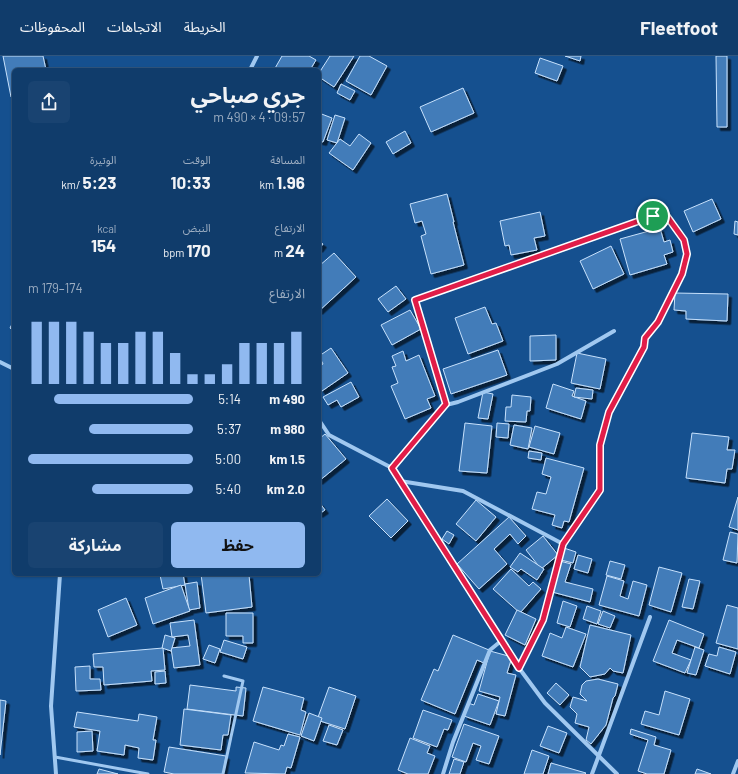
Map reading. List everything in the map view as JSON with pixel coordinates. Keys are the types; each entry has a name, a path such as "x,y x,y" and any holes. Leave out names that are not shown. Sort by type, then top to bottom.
{"street":[{"path":"251,68 257,56"},
{"path":"392,468 446,404 458,402 557,364 614,331"},
{"path":"0,362 12,367"},
{"path":"321,423 329,435 392,468 519,668 545,703 617,774"},
{"path":"400,481 463,491 563,544 543,620 519,668"},
{"path":"56,774 52,706 60,576"},
{"path":"592,774 650,617"},
{"path":"443,774 453,742 490,650 500,641 500,639"},
{"path":"733,774 738,761"}],"lane":[{"path":"446,404 415,300 653,216 666,215 684,240 687,254 682,274 658,322 645,338 644,347 609,412 600,445 600,490 563,544"},
{"path":"223,774 243,681 224,676"},
{"path":"55,757 148,774"}],"building":[{"path":"3,56 43,56 46,68 12,68 11,97"},
{"path":"282,56 309,56 316,60 311,68 275,68"},
{"path":"330,56 354,56 334,87 321,78 321,70"},
{"path":"360,56 369,56 387,66 371,95 346,81"},
{"path":"565,56 581,56 580,61"},
{"path":"716,56 727,56 727,127 717,127"},
{"path":"540,58 563,66 557,81 535,73"},
{"path":"341,84 355,91 350,100 337,93"},
{"path":"463,88 474,113 431,132 420,107"},
{"path":"321,114 332,118 323,142 321,142"},
{"path":"335,115 345,118 337,143 327,140"},
{"path":"405,131 411,143 393,154 386,142"},
{"path":"359,134 371,143 353,170 329,153 340,139 350,146"},
{"path":"447,194 464,265 431,274 421,236 426,234 422,221 415,223 410,204"},
{"path":"712,199 721,219 693,232 684,211"},
{"path":"540,212 545,236 534,238 537,250 511,255 509,245 505,246 500,221"},
{"path":"735,221 738,222 738,235 734,234"},
{"path":"660,228 664,242 670,240 673,252 664,255 667,264 630,275 620,239"},
{"path":"611,246 624,274 593,289 580,261"},
{"path":"334,253 356,277 321,309 321,264"},
{"path":"396,286 406,299 388,312 378,299"},
{"path":"675,293 728,294 727,321 686,319 686,311 674,310"},
{"path":"485,307 492,324 496,323 503,341 468,354 455,318"},
{"path":"410,310 421,329 392,345 381,325"},
{"path":"556,335 556,360 530,361 530,336"},
{"path":"331,348 348,373 322,391 321,365 323,364 321,355"},
{"path":"498,350 507,375 451,394 443,369"},
{"path":"403,351 406,361 419,355 435,396 427,399 431,408 405,419 391,386 398,383 392,367 396,366 392,356"},
{"path":"577,353 606,359 600,389 571,383"},
{"path":"351,382 359,397 341,407 337,400 328,405 323,397"},
{"path":"553,384 574,391 572,396 586,401 581,419 546,408"},
{"path":"576,388 593,390 592,399 574,397"},
{"path":"483,392 493,394 488,419 478,418"},
{"path":"512,395 531,397 530,411 527,411 526,422 505,421 506,407 511,407"},
{"path":"465,423 492,426 487,473 459,471"},
{"path":"497,423 509,424 508,438 496,437"},
{"path":"514,425 532,428 528,449 510,445"},
{"path":"535,426 560,433 554,454 529,447"},
{"path":"692,433 729,437 727,450 735,450 732,469 727,469 725,483 686,478"},
{"path":"325,434 346,459 321,479 321,437"},
{"path":"529,451 542,453 541,460 528,458"},
{"path":"546,458 584,468 569,522 564,521 562,528 552,525 555,515 532,509 537,492 546,494 551,477 542,474"},
{"path":"738,497 738,530 729,527"},
{"path":"387,499 408,521 391,538 369,516"},
{"path":"476,500 496,517 476,541 456,524"},
{"path":"321,505 325,510 321,513"},
{"path":"509,517 526,536 518,544 510,534 494,549 507,564 479,589 457,564"},
{"path":"447,531 454,535 449,544 442,539"},
{"path":"730,532 738,534 737,563 723,560"},
{"path":"543,536 558,555 541,569 526,550"},
{"path":"564,548 576,552 573,563 561,560"},
{"path":"520,553 544,569 537,580 521,569 518,572 510,567"},
{"path":"578,555 592,559 588,573 574,569"},
{"path":"560,561 571,564 565,582 593,589 590,602 552,592"},
{"path":"610,561 625,565 621,579 606,575"},
{"path":"659,567 682,573 671,612 649,605"},
{"path":"511,569 529,586 533,582 541,589 520,613 493,589"},
{"path":"160,576 183,576 185,585 163,589"},
{"path":"201,576 249,576 252,607 206,613"},
{"path":"607,576 624,581 620,596 628,599 633,581 647,585 639,616 599,605"},
{"path":"689,579 700,581 693,609 682,607"},
{"path":"197,582 200,608 189,610 185,584"},
{"path":"181,585 190,611 153,624 145,598"},
{"path":"126,598 137,625 108,637 98,610"},
{"path":"563,601 577,606 570,627 557,623"},
{"path":"727,605 738,608 738,649 716,643"},
{"path":"587,606 601,611 597,624 583,619"},
{"path":"517,610 536,619 525,645 505,635"},
{"path":"603,611 615,616 610,628 598,624"},
{"path":"226,613 253,613 253,643 243,643 243,636 226,636"},
{"path":"194,620 200,665 174,668 171,648 190,646 188,635 172,637 170,623"},
{"path":"669,620 704,634 699,648 677,640 672,653 691,660 685,673 653,661"},
{"path":"590,625 631,635 623,673 613,671 610,668 605,674 590,677 580,667"},
{"path":"566,627 586,634 573,667 542,656 550,633 562,638"},
{"path":"165,635 175,638 171,651 162,648"},
{"path":"453,635 489,650 484,663 477,660 455,714 421,700 434,669 438,671"},
{"path":"224,640 247,647 243,659 220,652"},
{"path":"209,645 220,649 215,663 203,659"},
{"path":"695,647 704,650 696,675 687,673"},
{"path":"719,647 736,652 730,674 705,666 709,654 717,656"},
{"path":"163,648 165,670 151,671 152,681 104,685 103,667 94,667 93,654"},
{"path":"490,651 512,657 507,673 516,675 505,716 496,714 500,697 479,691"},
{"path":"90,666 90,679 100,679 101,690 76,691 75,667"},
{"path":"165,671 166,683 155,684 155,672"},
{"path":"598,679 618,684 606,725 591,744 586,740 589,727 575,723 577,714 570,707 573,697 587,701 580,694 582,685 586,681"},
{"path":"556,683 569,695 560,705 547,693"},
{"path":"190,685 236,691 236,687 246,688 243,716 187,709"},
{"path":"263,687 304,698 301,710 306,712 300,735 253,721"},
{"path":"329,687 356,696 345,729 317,720"},
{"path":"665,691 690,699 679,735 641,724 645,711 659,715"},
{"path":"478,694 499,701 490,725 464,716 468,703 474,705"},
{"path":"0,700 6,701 0,755"},
{"path":"184,709 231,715 228,735 223,735 221,750 180,745"},
{"path":"423,710 452,720 448,730 444,729 437,747 413,738"},
{"path":"77,712 138,721 139,714 157,717 153,740 156,740 153,760 138,758 139,748 125,745 124,755 97,751 100,731 74,727"},
{"path":"309,713 322,718 314,741 301,736"},
{"path":"464,724 499,736 489,764 476,760 481,746 473,743 466,762 452,757"},
{"path":"329,725 343,730 337,745 323,741"},
{"path":"548,726 567,733 559,753 540,746"},
{"path":"631,729 656,737 654,745 671,750 664,774 647,774 638,771 648,740 630,734"},
{"path":"92,731 93,751 77,752 77,732"},
{"path":"288,734 300,737 291,768 287,767 285,774 245,773 254,742 279,750 281,745 284,746"},
{"path":"410,738 430,746 427,753 435,756 428,774 408,774 398,770"},
{"path":"169,747 226,756 223,774 174,774 164,772"},
{"path":"532,750 549,756 543,774 524,774"},
{"path":"454,759 464,762 460,774 449,774"},
{"path":"551,763 586,773 548,774"},
{"path":"99,769 118,774 97,774"},
{"path":"697,769 711,774 695,774"}],"route":[{"path":"666,215 684,240 687,254 682,274 658,322 645,338 644,347 609,412 600,445 600,490 563,544 543,620 519,668 392,468 446,404 415,300 653,216 666,215"}]}
